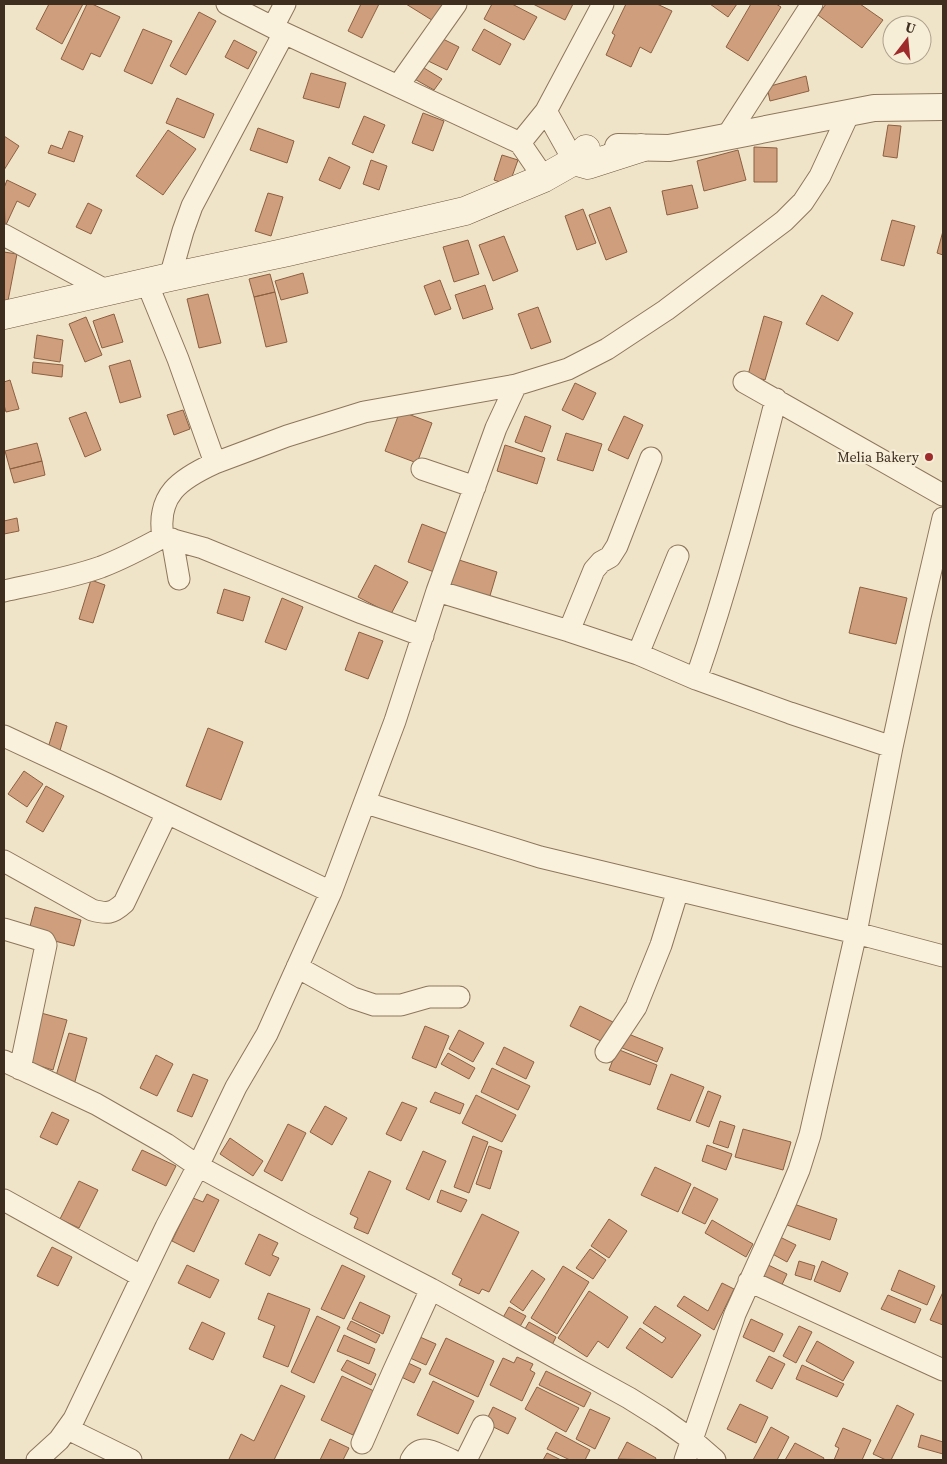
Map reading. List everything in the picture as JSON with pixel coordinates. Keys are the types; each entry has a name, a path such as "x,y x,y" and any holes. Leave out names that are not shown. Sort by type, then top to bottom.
{"main road":[{"path":"4,315 288,252 465,210 544,178 580,155 588,165 641,148"}],"street":[{"path":"227,4 520,143 544,178"},
{"path":"215,463 184,376 159,280 183,231 192,206 279,30 284,4"},
{"path":"398,86 456,4"},
{"path":"520,143 546,111 603,4"},
{"path":"727,136 809,4"},
{"path":"641,148 669,148 874,108 943,107"},
{"path":"546,111 580,155"},
{"path":"179,579 168,538 161,524 165,503 173,490 184,479 215,463 287,436 364,412 516,386 568,368 607,350 666,310 784,221 802,202 820,176 849,113"},
{"path":"4,235 109,292"},
{"path":"744,382 943,495"},
{"path":"37,1460 68,1429 236,1087 267,1034 331,892 395,722 437,592 500,417 516,386"},
{"path":"696,679 719,612 747,514 776,400"},
{"path":"569,631 594,570 610,556 617,546 651,458"},
{"path":"422,469 475,487"},
{"path":"685,1460 721,1352 749,1281 786,1201 810,1135 856,933 892,747 943,518"},
{"path":"4,591 99,567 168,538 203,548 423,636"},
{"path":"638,654 678,556"},
{"path":"437,592 569,631 638,654 696,679 892,747"},
{"path":"4,736 331,892"},
{"path":"366,803 540,857 856,933 943,956"},
{"path":"4,861 92,910 105,914 116,910 124,903 167,814"},
{"path":"606,1052 636,1007 661,945 678,890"},
{"path":"4,929 44,941 46,945 12,1065 96,1104 166,1144 198,1166 431,1289 629,1398 692,1440 715,1460"},
{"path":"297,967 353,998 374,1005 401,1005 429,997 459,997"},
{"path":"4,1200 142,1276"},
{"path":"749,1281 943,1370"},
{"path":"362,1443 392,1372 431,1289"},
{"path":"466,1460 483,1426"},
{"path":"68,1429 132,1460"},
{"path":"411,1460 415,1452 420,1449 425,1449 452,1460"}],"building":[{"path":"49,4 83,4 62,44 36,29"},
{"path":"87,4 92,4 120,17 100,57 91,53 83,70 61,59"},
{"path":"361,4 379,4 362,38 348,31"},
{"path":"406,4 445,4 435,22"},
{"path":"492,4 512,4 537,17 524,40 484,19"},
{"path":"533,4 573,4 565,20"},
{"path":"626,4 657,4 672,11 651,53 640,47 631,67 606,55 615,35 612,33"},
{"path":"710,4 737,4 728,17"},
{"path":"751,4 776,4 781,7 748,61 726,47"},
{"path":"826,4 860,4 882,19 882,21 862,48 818,15"},
{"path":"199,12 216,21 186,75 170,66"},
{"path":"143,29 172,41 152,84 124,71"},
{"path":"484,29 511,44 500,65 472,50"},
{"path":"435,35 459,47 447,70 424,59"},
{"path":"234,40 257,52 248,69 225,57"},
{"path":"419,65 442,79 434,90 411,77"},
{"path":"311,73 346,83 339,108 303,98"},
{"path":"806,76 809,91 770,101 767,87"},
{"path":"177,98 214,114 204,138 166,123"},
{"path":"423,113 444,121 433,151 412,143"},
{"path":"364,116 385,125 373,153 352,144"},
{"path":"888,125 901,126 897,158 883,156"},
{"path":"258,128 294,141 287,163 250,150"},
{"path":"168,130 196,149 163,195 136,176"},
{"path":"69,131 83,136 74,162 48,153 51,145 62,149"},
{"path":"4,136 19,146 4,170"},
{"path":"754,147 777,148 777,182 754,182"},
{"path":"738,150 746,180 704,191 697,161"},
{"path":"502,155 518,160 509,185 494,180"},
{"path":"329,157 350,167 340,189 319,180"},
{"path":"371,160 387,166 379,190 363,184"},
{"path":"7,180 36,194 29,207 17,201 5,227 4,188"},
{"path":"692,185 698,208 667,215 662,191"},
{"path":"268,193 283,197 271,236 255,231"},
{"path":"88,203 102,210 91,234 76,227"},
{"path":"610,207 627,252 606,260 589,215"},
{"path":"583,209 596,243 577,250 565,216"},
{"path":"892,220 915,226 904,266 881,260"},
{"path":"943,231 943,255 937,253"},
{"path":"504,236 518,271 493,281 479,245"},
{"path":"468,240 479,274 454,282 443,247"},
{"path":"4,252 17,254 7,306 4,305"},
{"path":"303,273 308,293 281,300 275,281"},
{"path":"270,274 275,292 254,297 249,279"},
{"path":"440,280 451,309 435,315 424,286"},
{"path":"485,285 493,309 463,319 455,295"},
{"path":"275,292 287,342 266,347 254,297"},
{"path":"208,294 221,343 199,348 187,299"},
{"path":"822,295 853,313 838,341 806,324"},
{"path":"538,307 551,342 531,349 518,314"},
{"path":"114,314 123,342 102,348 93,321"},
{"path":"764,316 782,322 765,380 748,375"},
{"path":"86,317 102,355 85,362 69,324"},
{"path":"37,335 63,340 60,362 34,358"},
{"path":"130,360 141,397 120,403 109,366"},
{"path":"33,362 63,365 62,377 32,373"},
{"path":"10,380 19,409 6,412 4,405 4,382"},
{"path":"575,383 596,393 583,420 562,410"},
{"path":"183,410 190,429 174,435 167,415"},
{"path":"400,411 432,423 417,463 385,451"},
{"path":"86,412 101,450 85,457 69,418"},
{"path":"525,416 551,426 542,452 515,442"},
{"path":"624,416 643,425 628,459 608,450"},
{"path":"566,433 602,444 593,471 557,460"},
{"path":"37,443 42,461 10,469 5,451"},
{"path":"505,445 545,458 537,484 497,471"},
{"path":"42,461 45,475 14,483 10,469"},
{"path":"17,518 19,531 4,534 4,521"},
{"path":"422,524 448,534 434,572 408,562"},
{"path":"456,559 497,572 489,599 448,586"},
{"path":"375,565 408,582 391,614 358,597"},
{"path":"91,580 105,585 93,623 79,619"},
{"path":"860,587 907,598 896,644 849,633"},
{"path":"224,589 250,597 243,621 217,613"},
{"path":"282,598 303,607 286,650 265,642"},
{"path":"359,632 383,641 368,679 345,670"},
{"path":"56,722 67,726 59,754 47,751"},
{"path":"208,728 243,742 221,800 186,786"},
{"path":"24,771 43,784 27,807 8,794"},
{"path":"46,786 64,796 43,832 26,822"},
{"path":"35,907 81,920 74,946 28,934"},
{"path":"580,1006 617,1024 607,1044 570,1026"},
{"path":"41,1013 67,1020 53,1070 27,1062"},
{"path":"425,1026 449,1036 436,1068 412,1058"},
{"path":"459,1030 484,1043 473,1062 449,1049"},
{"path":"69,1033 87,1038 74,1085 55,1079"},
{"path":"626,1033 663,1048 657,1062 620,1047"},
{"path":"504,1047 534,1062 526,1079 496,1064"},
{"path":"617,1049 657,1065 650,1085 609,1070"},
{"path":"448,1053 475,1068 469,1079 441,1064"},
{"path":"156,1055 173,1064 157,1096 140,1088"},
{"path":"492,1068 530,1086 518,1110 481,1092"},
{"path":"193,1074 208,1080 192,1117 177,1111"},
{"path":"671,1074 704,1087 690,1121 657,1109"},
{"path":"708,1091 721,1096 709,1127 696,1122"},
{"path":"435,1092 464,1104 460,1114 430,1102"},
{"path":"476,1095 516,1115 502,1142 462,1123"},
{"path":"402,1102 417,1108 401,1141 386,1134"},
{"path":"325,1106 347,1118 332,1145 310,1132"},
{"path":"52,1112 69,1120 57,1145 40,1137"},
{"path":"720,1121 735,1126 728,1148 713,1143"},
{"path":"288,1124 306,1133 282,1181 264,1171"},
{"path":"743,1129 791,1142 783,1170 735,1157"},
{"path":"473,1136 488,1142 469,1193 454,1187"},
{"path":"230,1138 263,1161 253,1176 220,1154"},
{"path":"707,1145 732,1154 726,1170 702,1161"},
{"path":"489,1146 502,1151 490,1189 476,1184"},
{"path":"142,1150 176,1166 166,1186 132,1170"},
{"path":"423,1151 446,1161 429,1200 406,1189"},
{"path":"655,1167 691,1184 678,1212 641,1195"},
{"path":"369,1171 391,1181 368,1234 354,1228 358,1218 350,1214"},
{"path":"79,1181 98,1190 79,1228 60,1219"},
{"path":"694,1187 718,1199 705,1224 682,1213"},
{"path":"441,1190 467,1200 461,1212 437,1202"},
{"path":"207,1194 219,1200 194,1252 172,1241 193,1198 203,1202"},
{"path":"791,1203 837,1219 830,1240 784,1224"},
{"path":"482,1214 519,1232 489,1292 482,1289 479,1294 459,1285 462,1279 452,1274"},
{"path":"609,1219 627,1231 609,1258 591,1246"},
{"path":"712,1220 753,1244 746,1257 705,1233"},
{"path":"259,1234 278,1243 272,1255 279,1258 270,1276 245,1264"},
{"path":"776,1235 796,1245 787,1262 767,1251"},
{"path":"52,1247 72,1257 58,1286 37,1276"},
{"path":"590,1249 606,1260 593,1279 576,1268"},
{"path":"799,1261 815,1266 811,1280 795,1275"},
{"path":"822,1261 848,1273 840,1292 814,1281"},
{"path":"764,1263 787,1274 779,1291 755,1281"},
{"path":"187,1265 219,1280 210,1298 178,1283"},
{"path":"342,1265 365,1276 344,1319 321,1309"},
{"path":"563,1266 589,1282 557,1334 531,1318"},
{"path":"532,1270 545,1279 523,1311 510,1302"},
{"path":"899,1270 935,1286 927,1305 891,1290"},
{"path":"722,1283 734,1289 714,1330 677,1306 684,1296 708,1311"},
{"path":"589,1291 628,1317 608,1348 598,1341 587,1357 558,1338"},
{"path":"943,1292 943,1325 930,1320"},
{"path":"268,1293 310,1309 288,1367 263,1357 275,1326 258,1319"},
{"path":"888,1295 921,1309 915,1323 881,1309"},
{"path":"360,1302 390,1316 383,1334 352,1319"},
{"path":"655,1306 701,1335 672,1378 626,1348 640,1328 662,1343 666,1338 643,1323"},
{"path":"509,1307 526,1316 518,1330 501,1321"},
{"path":"317,1316 340,1327 314,1383 291,1372"},
{"path":"751,1319 783,1334 774,1352 743,1337"},
{"path":"351,1321 380,1335 376,1343 347,1329"},
{"path":"202,1322 225,1333 213,1360 189,1349"},
{"path":"529,1322 556,1337 550,1349 522,1334"},
{"path":"799,1326 812,1332 796,1363 783,1356"},
{"path":"344,1335 375,1349 369,1364 337,1351"},
{"path":"420,1337 436,1344 426,1365 410,1358"},
{"path":"446,1338 494,1361 478,1397 429,1374"},
{"path":"817,1341 854,1362 843,1381 806,1361"},
{"path":"769,1356 785,1364 772,1389 756,1381"},
{"path":"517,1357 533,1364 530,1370 535,1373 522,1401 490,1385 503,1358 514,1363"},
{"path":"347,1360 376,1374 371,1385 341,1370"},
{"path":"404,1361 421,1369 414,1383 397,1375"},
{"path":"802,1365 844,1384 837,1397 796,1379"},
{"path":"546,1371 591,1393 584,1407 539,1385"},
{"path":"342,1376 374,1391 353,1435 321,1420"},
{"path":"433,1381 474,1401 458,1434 417,1415"},
{"path":"281,1385 305,1396 274,1460 229,1459 241,1434 254,1441"},
{"path":"537,1387 579,1408 566,1432 525,1409"},
{"path":"740,1404 768,1417 756,1443 727,1429"},
{"path":"897,1405 914,1414 891,1460 886,1460 873,1454"},
{"path":"493,1407 516,1418 508,1434 485,1423"},
{"path":"590,1409 610,1418 595,1449 576,1439"},
{"path":"771,1427 789,1437 777,1460 753,1460"},
{"path":"843,1428 871,1440 862,1460 834,1460 839,1448 835,1446"},
{"path":"556,1432 590,1450 585,1460 570,1460 547,1449"},
{"path":"921,1435 943,1442 943,1454 918,1447"},
{"path":"330,1439 349,1448 343,1460 320,1460"},
{"path":"627,1442 656,1458 655,1460 618,1459"},
{"path":"795,1443 824,1458 823,1460 785,1460"},
{"path":"547,1453 561,1460 543,1460"}],"place":[{"name":"Melia Bakery","path":"929,457"}]}
